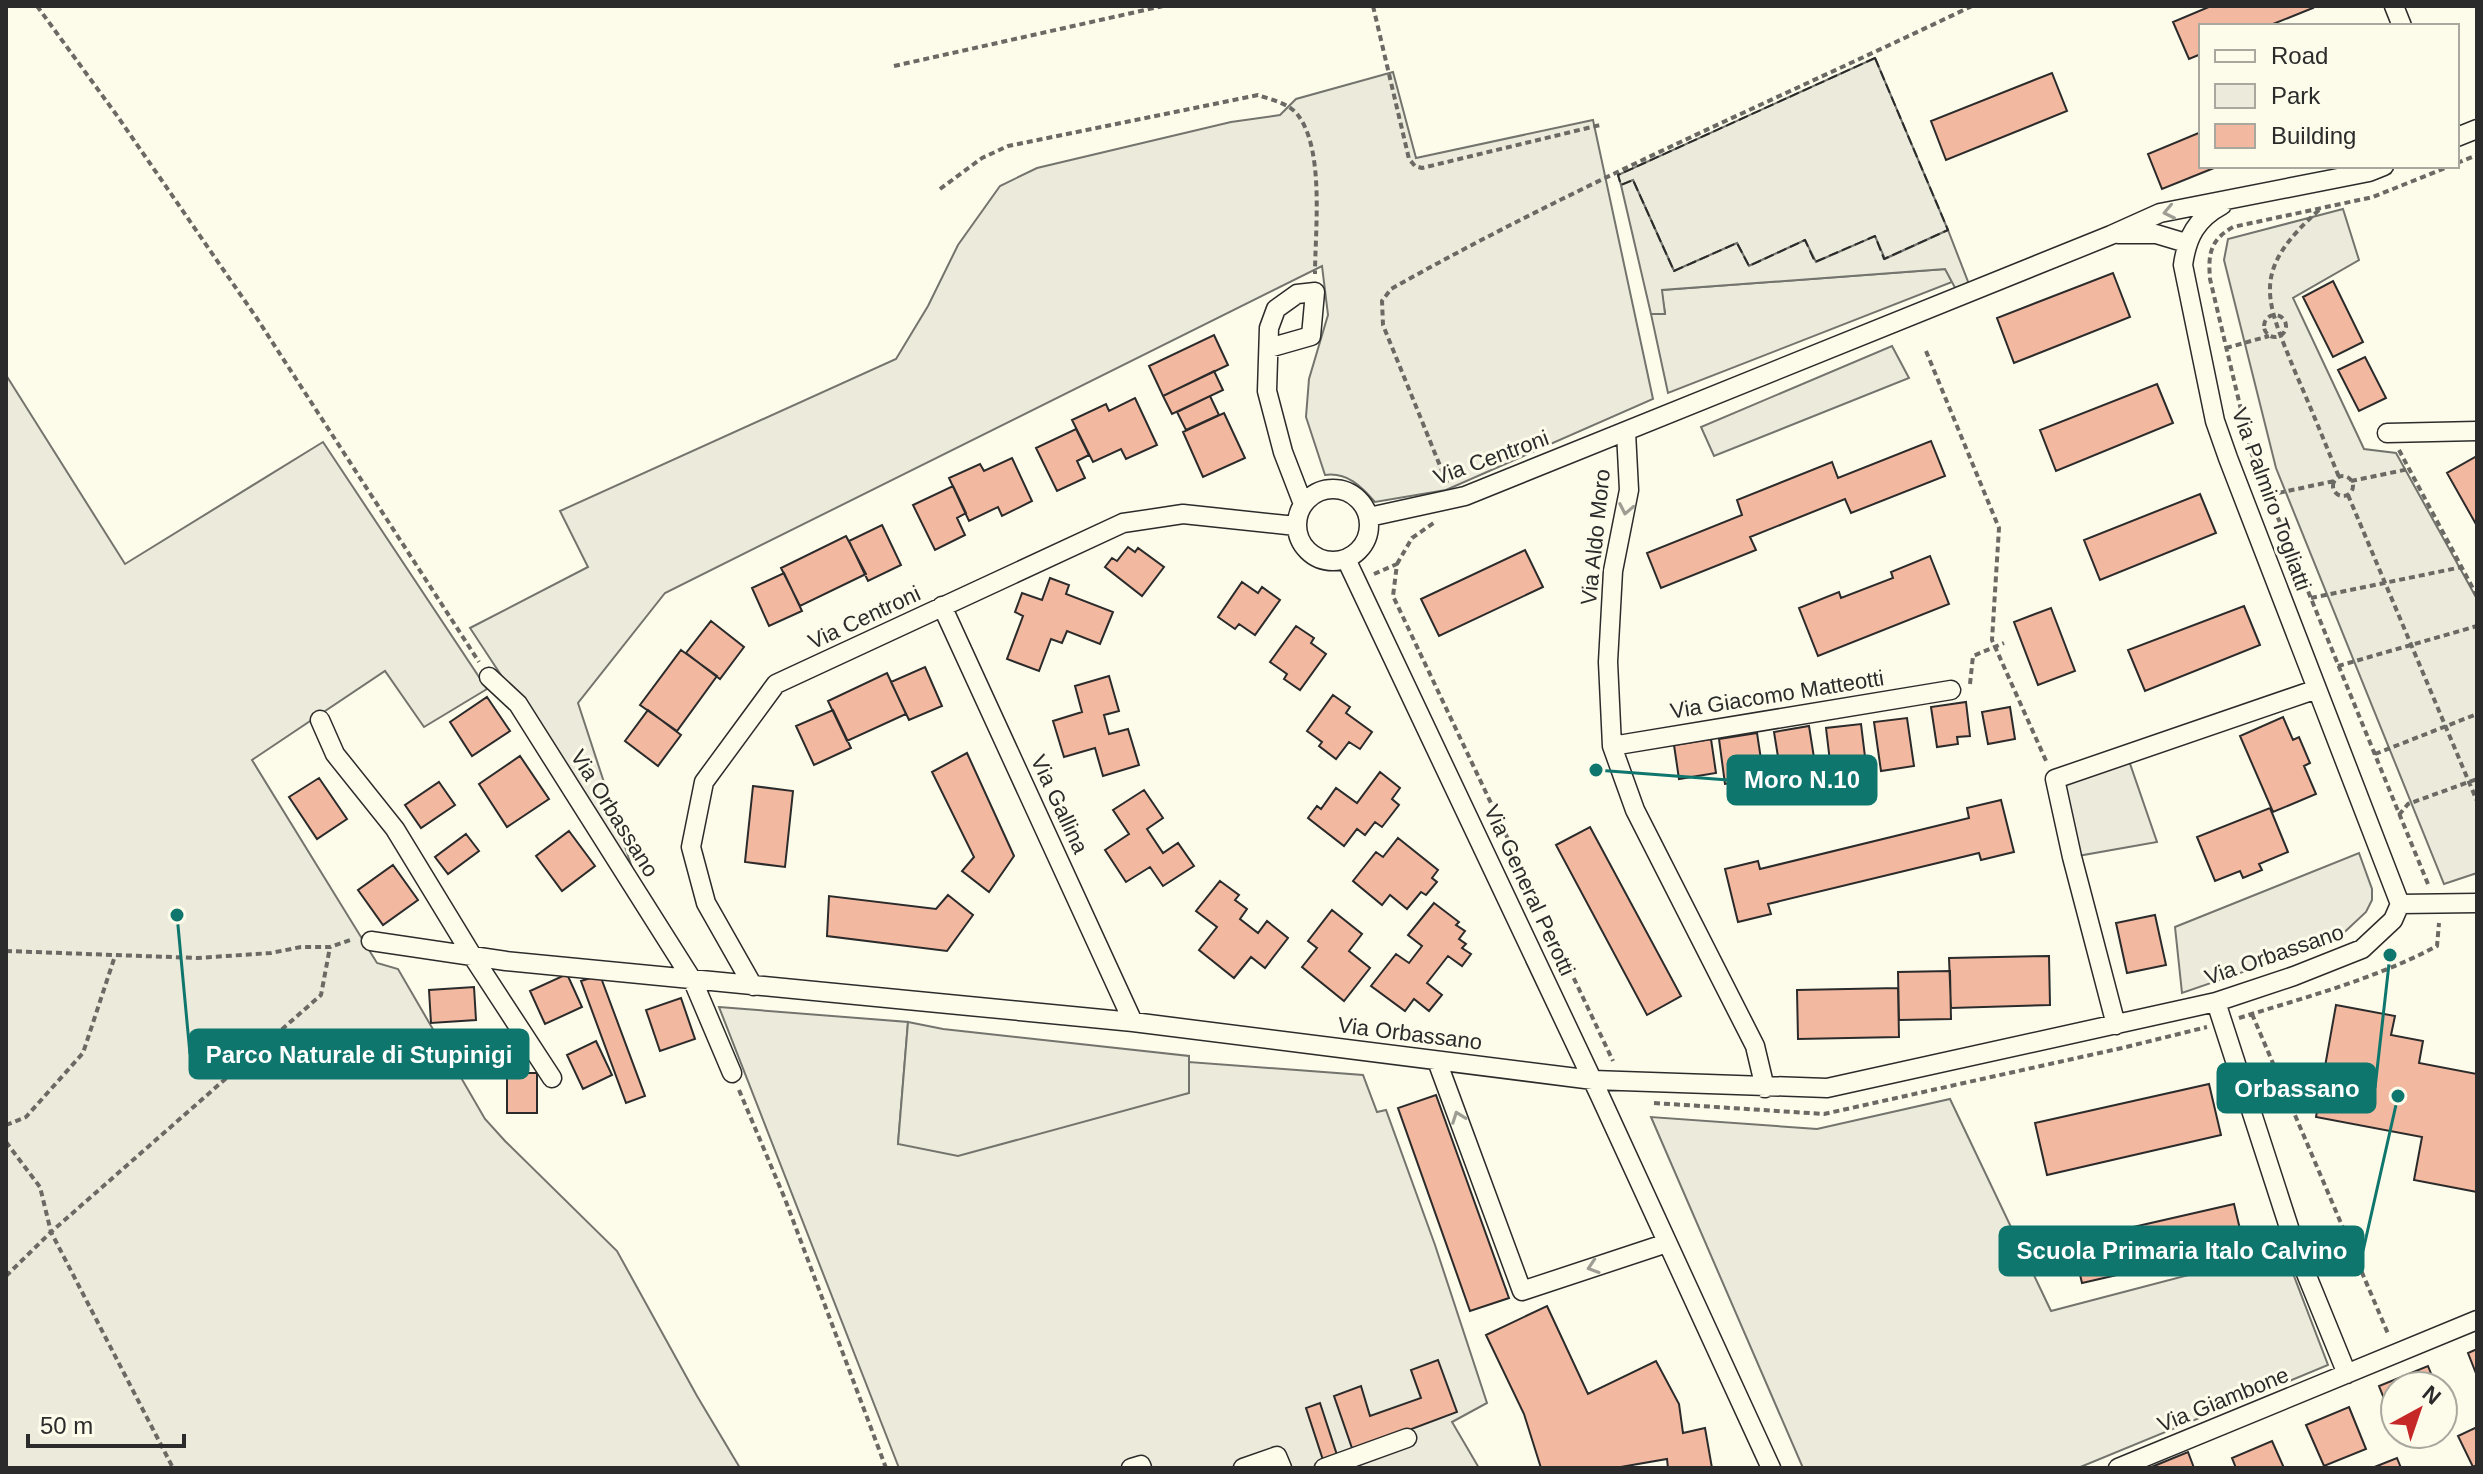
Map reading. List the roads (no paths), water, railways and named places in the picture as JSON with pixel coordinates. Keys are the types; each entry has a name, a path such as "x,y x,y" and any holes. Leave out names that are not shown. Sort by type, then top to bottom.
{"street":[{"path":"1626,432 2160,213 2231,201 2379,168"},
{"path":"2111,235 2128,232 2156,234 2186,243 2196,225 2209,212 2231,201"},
{"name":"Via Palmiro Togliatti","path":"2186,243 2183,265 2186,285 2215,421 2400,904"},
{"path":"1269,348 1311,336 1315,292 1297,294 1276,309 1269,328 1267,391 1283,452 1303,504"},
{"path":"2393,433 2477,431"},
{"name":"Via Centroni","path":"1369,517 1453,499 1626,432"},
{"name":"Via Aldo Moro","path":"1626,432 1629,490 1613,571 1608,662 1612,746 1635,810 1755,1046 1765,1088"},
{"path":"1330,489 1346,491 1364,505 1369,517 1370,531 1364,545 1340,561 1320,559 1307,551 1296,526 1303,504 1319,491 1330,489"},
{"name":"Via Centroni","path":"753,986 706,903 691,847 704,782 776,684 1123,523 1183,514 1296,526"},
{"name":"Via General Perotti","path":"1346,559 1593,1080 1771,1468"},
{"name":"Via Gallina","path":"942,606 1133,1022"},
{"name":"Via Orbassano","path":"489,677 518,704 693,981"},
{"path":"2116,1025 2055,779 2317,689"},
{"name":"Via Giacomo Matteotti","path":"1612,746 1951,690"},
{"path":"320,720 335,754 395,829 552,1078"},
{"path":"2400,904 2477,903"},
{"name":"Via Orbassano","path":"371,941 473,957 693,981 1133,1022 1593,1080 1827,1088 2216,1002 2362,949 2393,920 2400,904"},
{"path":"693,981 732,1073"},
{"path":"2216,1002 2296,1249 2347,1374"},
{"path":"1437,1061 1522,1291 1667,1243"},
{"name":"Via Giambone","path":"2118,1468 2477,1320"},
{"path":"1324,1468 1407,1438"},
{"path":"1243,1468 1277,1456 1282,1468"},
{"path":"1131,1468 1141,1465 1142,1468"}],"place":[{"name":"Moro N.10","path":"1596,770"},
{"name":"Parco Naturale di Stupinigi","path":"177,915"},
{"name":"Orbassano","path":"2390,955"},
{"name":"Scuola Primaria Italo Calvino","path":"2398,1096"}]}
